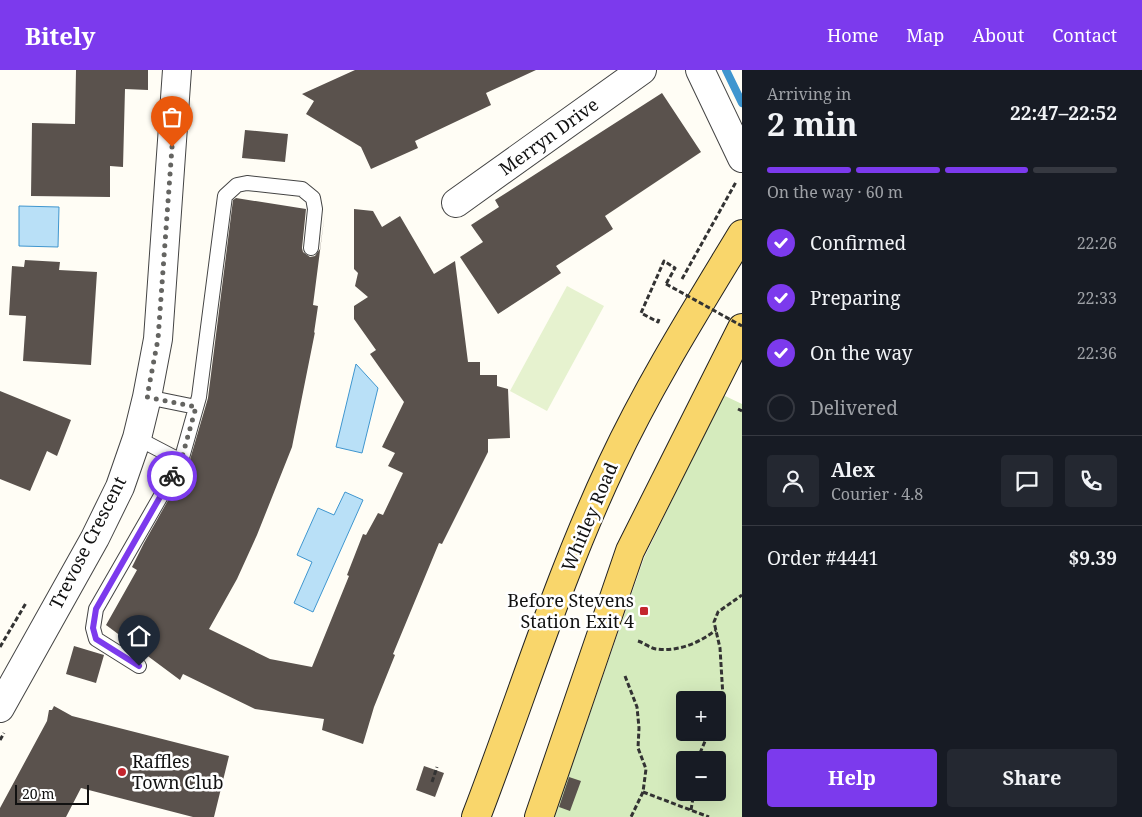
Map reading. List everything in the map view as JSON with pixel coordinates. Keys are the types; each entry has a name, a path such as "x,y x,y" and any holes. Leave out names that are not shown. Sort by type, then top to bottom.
{"main road":[{"name":"Whitley Road","path":"476,817 581,533 611,465 648,392 742,234"},
{"path":"538,817 630,551 742,327"}],"street":[{"name":"Trevose Crescent","path":"0,708 95,538 120,486 137,438 158,339 177,70"},
{"name":"Merryn Drive","path":"456,203 642,70"},
{"path":"700,70 740,168"}],"lane":[{"path":"139,666 96,639 93,628 96,609 181,461 199,397 225,196 237,185 247,183 302,189 313,198 315,209 311,248"},
{"path":"147,397 196,407"},
{"path":"137,438 181,461"}],"path":[{"path":"681,280 740,168"},
{"path":"662,313 658,322 641,313 664,261 675,268 666,284 742,327"},
{"path":"672,296 676,288"},
{"path":"723,691 720,648 714,622 718,612 742,595"},
{"path":"638,640 654,649 673,649 698,643 716,630"},
{"path":"624,676 637,707 638,748 646,769 643,792 631,817"},
{"path":"432,782 437,767"},
{"path":"643,792 709,817"},
{"path":"691,810 692,801"}],"green space":[{"path":"567,286 604,306 547,411 510,391"},
{"path":"723,395 742,404 742,817 554,817 644,558"}],"water":[{"path":"19,206 59,207 58,247 19,246"},
{"path":"356,364 378,388 362,453 336,447"},
{"path":"345,492 363,500 313,612 294,603 312,562 297,555 318,508 334,515"}],"building":[{"path":"76,70 148,70 148,90 125,89 123,167 110,166 110,197 31,196 32,123 75,124"},
{"path":"355,70 536,70 486,93 491,105 415,141 418,148 371,169 361,147 306,114 314,101 302,94"},
{"path":"662,93 701,152 605,216 613,229 556,266 561,273 498,314 460,257 483,242 471,225 499,207 495,200"},
{"path":"245,130 288,134 285,162 242,158"},
{"path":"236,198 306,209 302,248 303,252 310,257 315,256 320,249 325,212 313,305 318,306 315,332 292,447 257,535 237,579 209,629 270,659 312,667 349,576 347,575 363,534 366,535 378,513 383,515 403,473 388,466 395,453 382,447 404,402 370,354 376,350 354,319 354,306 368,297 355,286 358,273 354,269 354,209 373,211 382,227 400,216 434,274 455,261 468,362 480,362 480,375 497,375 497,386 508,389 510,438 488,439 488,452 442,544 439,543 393,654 395,655 374,707 363,744 322,730 324,719 255,709 183,674 180,680 106,625 137,570 132,567 144,543 189,463 208,398 233,200"},
{"path":"25,260 60,262 59,270 97,272 91,365 23,361 26,316 9,315 12,266 24,267"},
{"path":"0,391 71,420 57,456 47,451 30,491 0,479"},
{"path":"74,646 104,655 96,683 66,674"},
{"name":"Raffles Town Club","path":"54,706 72,716 229,756 214,817 193,817 81,788 66,817 0,817 0,808 47,721 49,710 52,710"},
{"path":"424,766 444,773 435,797 416,790"},
{"path":"569,777 581,781 570,811 559,807"}],"waterway":[{"path":"726,70 742,103"}],"way so far":[{"path":"172,147 158,339 147,397 196,407 181,461 172,476"}],"place":[{"name":"Before Stevens Station Exit 4","path":"644,611"},
{"name":"Raffles Town Club","path":"122,772"}],"route":[{"path":"139,666 96,639 93,628 96,609 172,476"}]}
